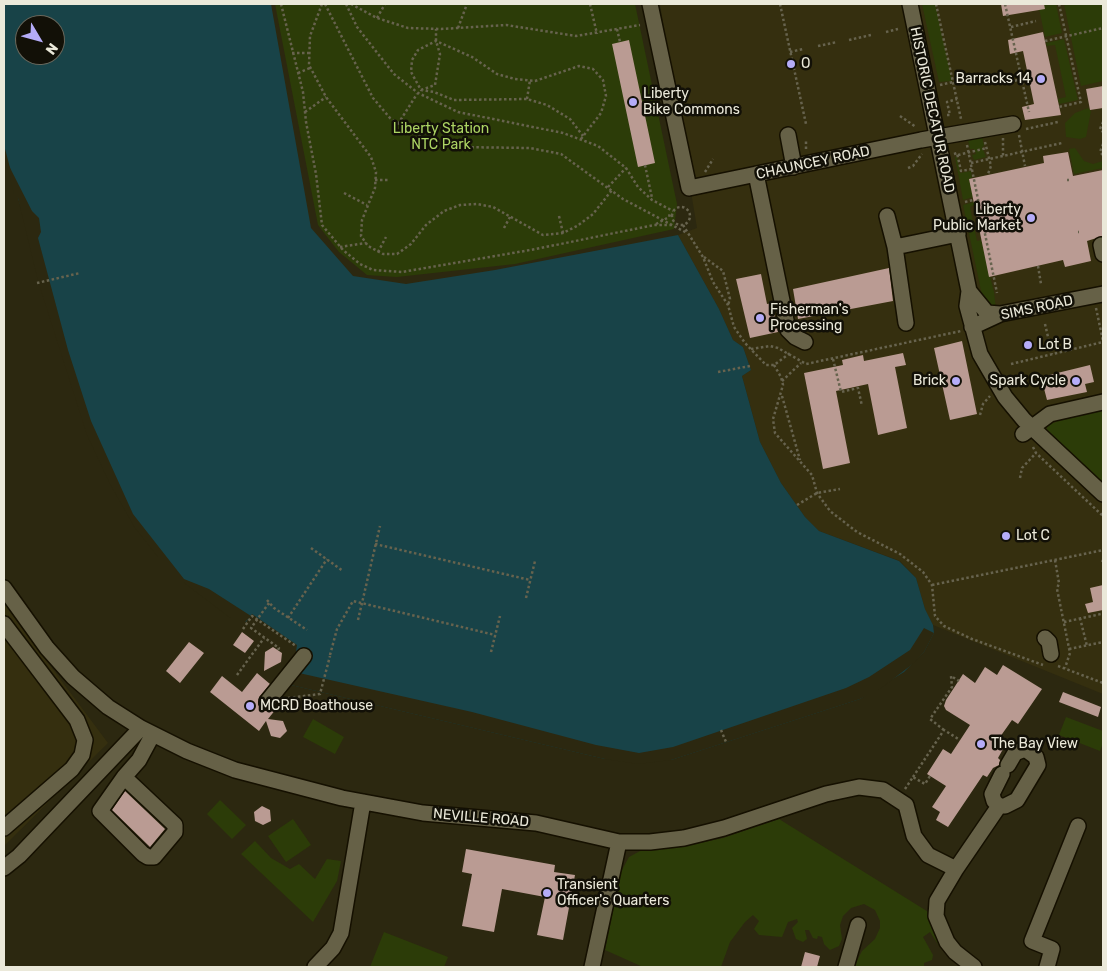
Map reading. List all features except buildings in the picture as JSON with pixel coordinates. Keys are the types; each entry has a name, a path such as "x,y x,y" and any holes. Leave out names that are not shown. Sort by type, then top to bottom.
{"street":[{"name":"CHAUNCEY ROAD","path":"650,4 689,188 986,129 1011,130"},
{"name":"HISTORIC DECATUR ROAD","path":"910,4 969,291 967,329 1005,397 1027,431 1103,494"},
{"path":"788,135 794,166"},
{"path":"756,174 788,330 795,337 805,342"},
{"path":"887,216 895,247 906,323"},
{"path":"895,247 958,234"},
{"path":"969,291 987,313 1000,314"},
{"name":"SIMS ROAD","path":"967,329 1000,314 1099,298"},
{"path":"1027,431 1050,414 1103,402"},
{"name":"NEVILLE ROAD","path":"4,588 47,648 73,677 108,706 147,731 187,751 235,770 363,802 423,812 536,823 619,842 650,842 704,833 850,788 877,788 899,799"},
{"path":"4,624 77,720 85,740 82,755 72,769 4,828"},
{"path":"1045,638 1049,642 1051,654"},
{"path":"267,702 300,654"},
{"path":"124,777 175,825 175,832 154,857 148,857 143,854 100,811 124,777 138,760 147,731"},
{"path":"4,868 19,856 147,731"},
{"path":"967,965 947,942 936,916 935,907 943,889 999,806 1012,804 1017,800 1038,765 1036,757 1025,749 1016,753 992,794 994,801 999,806"},
{"path":"899,799 908,809 918,842 928,855 956,869"},
{"path":"315,967 333,948 341,933 363,802"},
{"path":"1047,967 1052,949 1032,941 1078,826"},
{"path":"592,967 619,842"},
{"path":"846,967 858,925"}],"path":[{"path":"281,4 303,92 322,225 340,247 360,264 373,270 402,272 536,250 654,225 672,225"},
{"path":"325,4 310,36 310,68 326,97 371,157 375,180 374,188 362,220 361,236 366,243 378,252 397,254 411,244 426,224 444,211 460,205 477,204 493,207 544,234 563,232 577,226 594,214 612,190"},
{"path":"325,4 373,98 398,124 422,137 455,147 530,148 561,154 623,199 687,233"},
{"path":"346,4 357,27 394,74 418,93 458,112 582,137 610,154 626,168 638,186 652,200 672,211"},
{"path":"351,4 378,18 408,28 436,29 506,25 562,36 597,34 640,24"},
{"path":"378,18 385,4"},
{"path":"458,28 467,4"},
{"path":"590,4 597,34"},
{"path":"780,4 806,124"},
{"path":"936,4 962,122"},
{"path":"1006,4 1029,112"},
{"path":"1059,4 1081,102 1059,107"},
{"path":"1010,27 1036,21"},
{"path":"617,28 620,42"},
{"path":"1045,41 1103,28"},
{"path":"398,124 418,93 435,85 440,54 436,41 436,29"},
{"path":"886,32 898,29"},
{"path":"849,40 870,35"},
{"path":"421,90 411,72 412,60 418,50 436,41"},
{"path":"436,41 472,57 497,74 515,79 530,80 579,66 592,69 603,80 606,96 601,113 582,137"},
{"path":"818,46 837,42"},
{"path":"790,52 803,49"},
{"path":"292,53 309,54"},
{"path":"298,73 310,68"},
{"path":"1010,82 1021,79"},
{"path":"527,99 530,80"},
{"path":"940,85 953,82"},
{"path":"421,90 434,92 454,100 527,99 547,105 570,119 582,137"},
{"path":"305,112 326,97"},
{"path":"946,116 950,115 947,102 957,100"},
{"path":"900,116 919,130"},
{"path":"1103,122 1100,129 1103,132"},
{"path":"1011,130 1022,152 1025,166"},
{"path":"1003,156 1011,130"},
{"path":"804,154 806,139"},
{"path":"966,140 991,251 997,293"},
{"path":"971,163 1062,143"},
{"path":"1103,144 1100,152 1103,155"},
{"path":"954,154 957,153 958,155 985,149"},
{"path":"908,168 913,166 924,150"},
{"path":"958,155 961,171 972,168"},
{"path":"704,173 713,159"},
{"path":"645,165 652,200"},
{"path":"608,187 626,168"},
{"path":"375,180 390,180"},
{"path":"344,193 367,205"},
{"path":"964,202 973,200"},
{"path":"654,225 669,217 678,204"},
{"path":"672,211 678,207 688,210 689,221 683,225"},
{"path":"672,211 673,222 683,225 703,257 713,282 728,306 734,327 761,362 774,365 790,353"},
{"path":"559,216 563,232"},
{"path":"504,228 510,217"},
{"path":"378,252 386,237"},
{"path":"340,247 366,243"},
{"path":"703,257 723,271 730,299 728,306"},
{"path":"1038,266 1041,284"},
{"path":"36,283 80,273"},
{"path":"1011,364 1103,341 1099,298"},
{"path":"1045,324 1052,354"},
{"path":"751,349 770,346 790,353 801,363 812,364 967,329"},
{"path":"833,359 841,392 858,388 862,406"},
{"path":"782,381 801,363"},
{"path":"774,365 782,381 782,394 801,462"},
{"path":"718,372 750,366"},
{"path":"782,394 773,419 775,433 786,449 812,475 817,493 833,514 868,539 912,562 924,572 932,585 936,616 949,630 1041,665 1050,664 1103,683"},
{"path":"980,415 984,404 991,395"},
{"path":"1027,431 1036,453 1103,516"},
{"path":"1020,478 1022,468 1036,453"},
{"path":"797,505 817,493 840,488"},
{"path":"358,620 380,526"},
{"path":"375,544 530,580"},
{"path":"311,548 343,571"},
{"path":"932,585 1103,550"},
{"path":"288,618 327,559"},
{"path":"1055,560 1059,583 1057,589 1069,649 1065,669"},
{"path":"526,598 535,561"},
{"path":"320,694 337,628 353,600 495,635"},
{"path":"278,650 279,648 251,628 268,602 307,630"},
{"path":"1064,622 1101,614"},
{"path":"243,629 252,616 296,646 300,654"},
{"path":"490,652 500,616"},
{"path":"1080,618 1086,646"},
{"path":"237,675 264,638"},
{"path":"1069,649 1103,642"},
{"path":"330,655 332,650"},
{"path":"958,681 951,676 952,687 930,719 960,740"},
{"path":"721,730 726,742"},
{"path":"899,799 944,730"},
{"path":"913,777 925,784 930,776"}],"shaded area":[{"path":"660,4 1103,4 1103,694 933,625 925,609 916,578 900,561 819,531 805,517 781,483 760,442 742,376 751,370 743,347 733,340 719,309 678,235 697,228"},
{"path":"4,604 108,743 4,846"}],"green space":[{"name":"Liberty Station NTC Park","path":"275,4 635,4 677,204 674,229 515,264 397,277 367,275 339,252 318,225"},
{"path":"922,4 935,4 952,81 939,82"},
{"path":"1038,4 1056,4 1062,33 1045,37"},
{"path":"1064,4 1103,4 1103,81 1081,86"},
{"path":"1064,39 1078,100 1059,104 1058,99 1066,97 1055,45 1047,46 1046,43"},
{"path":"1088,108 1091,111 1086,137 1080,139 1066,137 1065,123 1075,113"},
{"path":"982,136 984,146 982,147 986,157 974,160 972,155 976,154 974,149 970,149 968,140"},
{"path":"1075,148 1084,161 1093,164 1103,161 1103,168 1074,174 1069,149"},
{"path":"955,157 957,157 960,173 971,171 972,178 969,179 973,197 963,200"},
{"path":"974,202 974,205 970,207 977,241 981,240 994,292 996,309 983,300 963,205"},
{"path":"1103,407 1103,486 1047,432 1047,427 1052,420 1054,423 1056,422 1055,419"},
{"path":"1066,717 1103,731 1103,743 1100,751 1059,735"},
{"path":"313,719 344,737 335,754 303,737"},
{"path":"220,800 246,825 232,839 207,814"},
{"path":"293,819 311,845 286,862 268,836"},
{"path":"779,819 930,913 945,948 942,950 930,932 923,937 933,955 932,960 924,963 924,967 854,967 862,951 875,939 880,928 880,921 875,910 864,904 851,908 843,916 840,925 842,939 839,946 830,950 824,944 822,937 813,938 809,930 805,930 807,939 803,942 796,939 792,928 798,922 797,919 788,922 782,937 759,935 754,929 759,921 753,915 745,922 730,942 721,967 643,967 605,950 621,872 629,857 642,850 695,844 723,838"},
{"path":"255,841 271,858 290,869 299,864 315,879 327,859 341,861 337,881 313,922 241,854"},
{"path":"384,932 448,957 444,967 370,967"}],"water":[{"path":"4,4 271,4 311,228 353,276 406,284 495,270 678,235 719,309 733,340 743,347 751,370 742,376 760,442 781,483 805,517 819,531 899,561 916,578 925,609 933,625 934,633 924,652 904,672 860,699 671,760 605,759 291,685 297,645 252,614 246,622 184,580 137,526 89,435 4,145"}],"pier":[{"path":"5,158 32,211 39,218 41,232 38,238 68,350 91,421 133,514 184,579 209,589 251,616 243,624 229,617 183,582 158,557 135,528 110,484 87,435 38,281 18,198 14,194"},
{"path":"924,628 934,633 924,652 914,663 880,689 860,699 671,760 638,764 605,759 291,685 293,683 291,681 299,673 472,712 596,745 639,753 673,747 846,688 869,677 910,650"}],"place":[{"name":"O","path":"791,64"},
{"name":"Barracks 14","path":"1041,79"},
{"name":"Liberty Bike Commons","path":"633,102"},
{"name":"Liberty Public Market","path":"1031,218"},
{"name":"Fisherman's Processing","path":"760,318"},
{"name":"Lot B","path":"1028,345"},
{"name":"Brick","path":"956,381"},
{"name":"Spark Cycle","path":"1076,381"},
{"name":"Lot C","path":"1006,536"},
{"name":"MCRD Boathouse","path":"250,706"},
{"name":"The Bay View","path":"981,744"},
{"name":"Transient Officer's Quarters","path":"547,893"}]}
